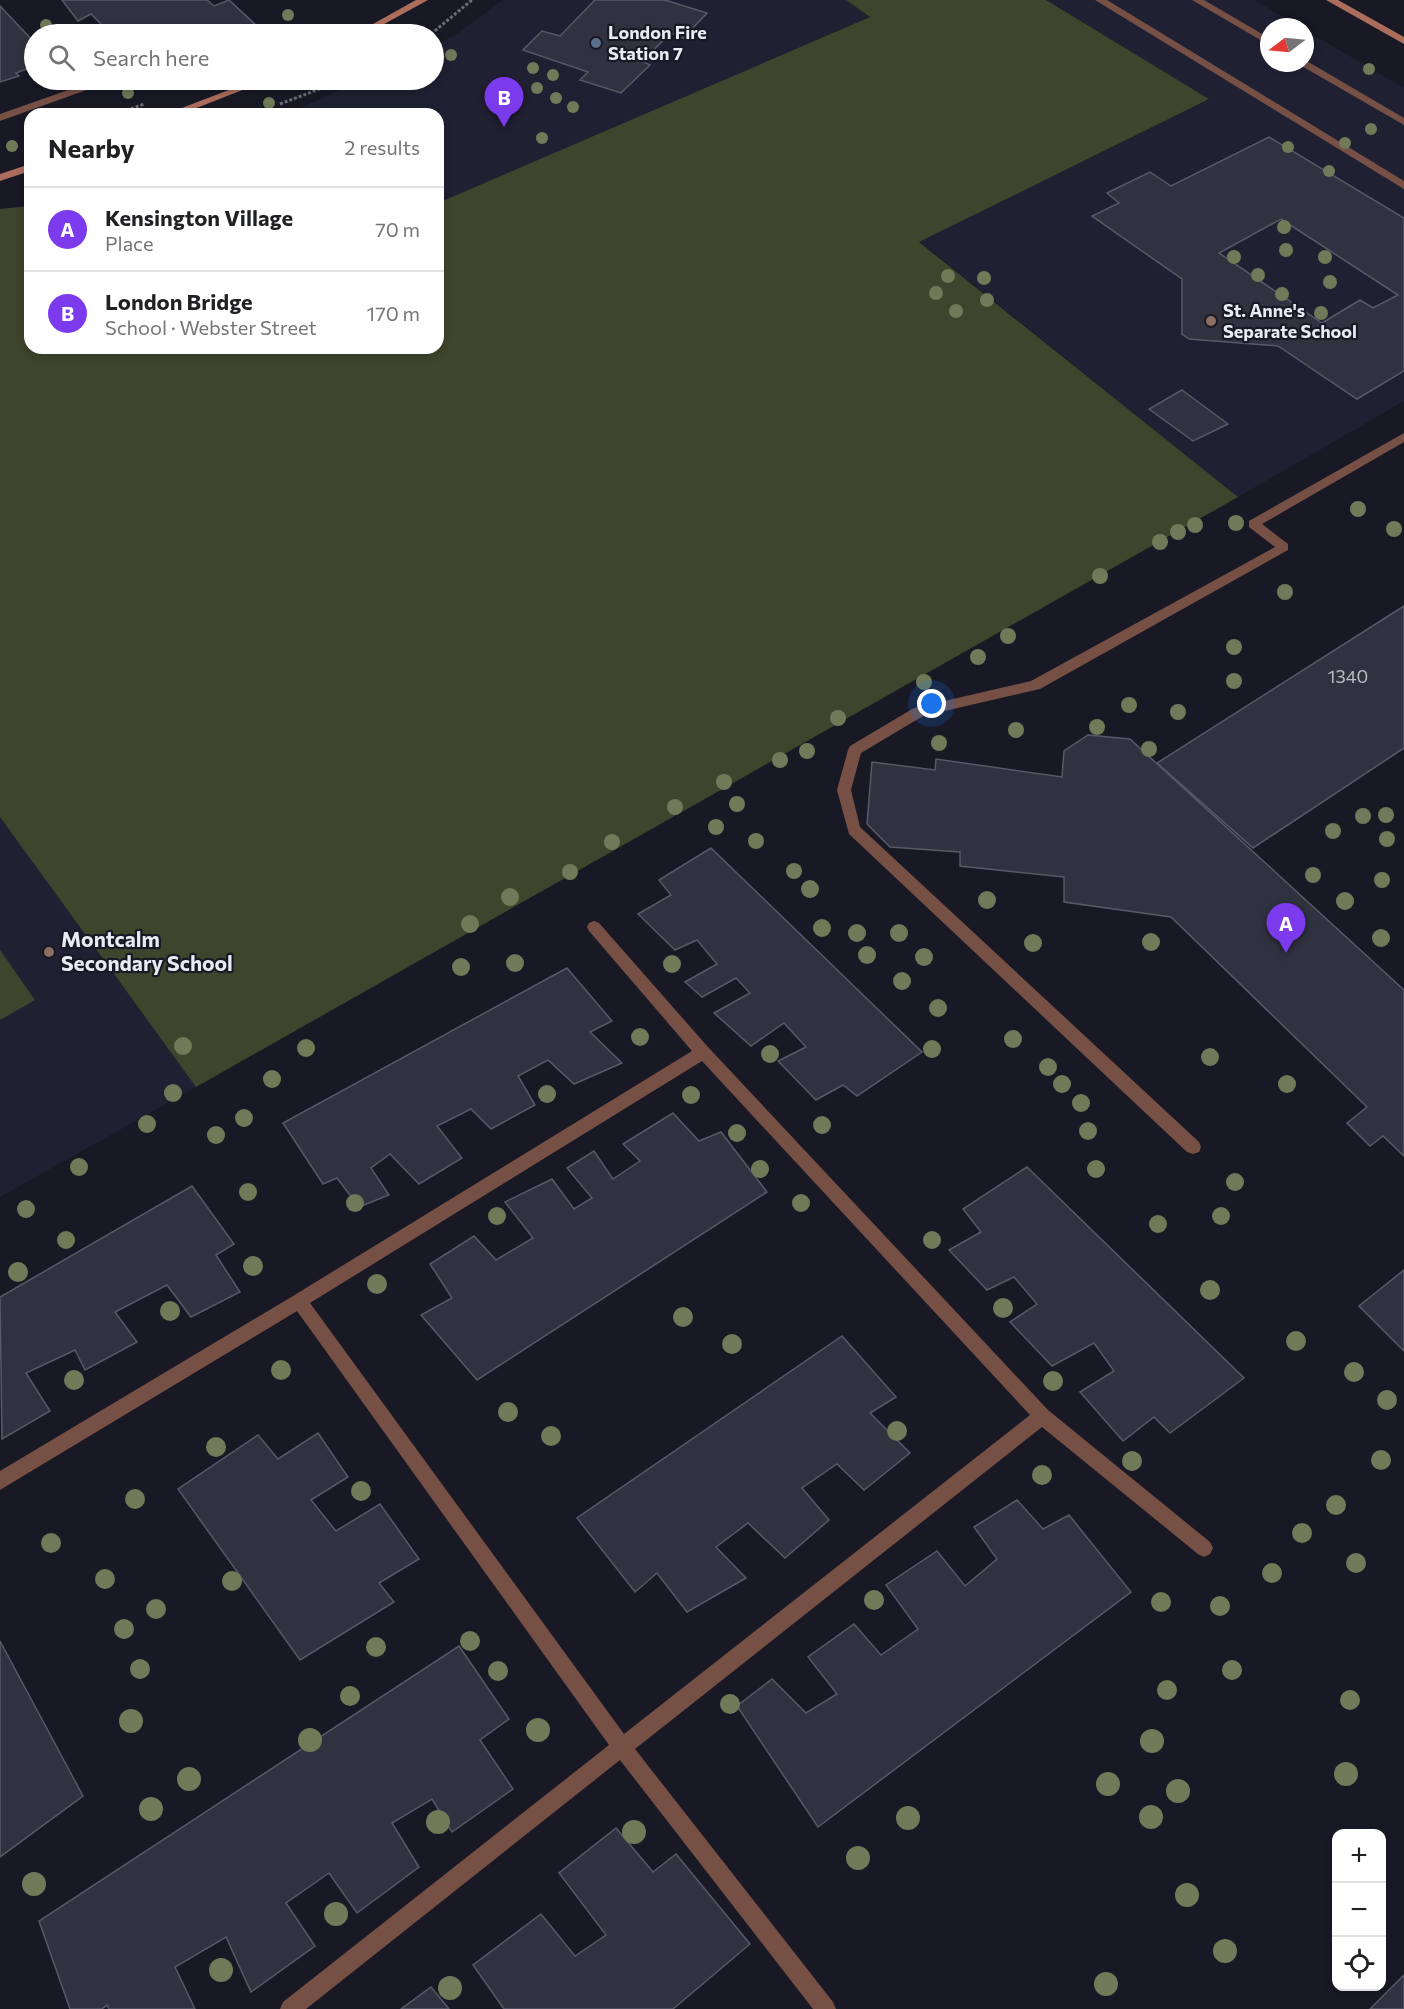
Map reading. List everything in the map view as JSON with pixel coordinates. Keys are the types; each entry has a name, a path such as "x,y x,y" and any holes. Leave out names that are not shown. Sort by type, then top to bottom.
{"street":[{"path":"379,24 423,0"},
{"path":"1331,0 1404,41"},
{"path":"187,108 236,90"},
{"path":"0,178 24,169"}],"lane":[{"path":"1100,0 1404,186"},
{"path":"1197,0 1260,37"},
{"path":"1314,69 1404,122"},
{"path":"28,108 77,90"},
{"path":"0,118 24,109"},
{"path":"1193,1147 854,830 844,790 855,750 920,712 1035,685 1284,547 1253,524 1404,437"},
{"path":"594,927 703,1052 1042,1416 1204,1548"},
{"path":"0,1481 299,1301 703,1052"},
{"path":"299,1301 621,1746 826,2009"},
{"path":"290,2009 1042,1416"}],"path":[{"path":"443,24 472,0"},
{"path":"277,105 317,90"}],"shaded area":[{"path":"503,0 846,0 870,17 444,200 444,108 300,108 340,90 444,90 444,41"},
{"name":"St. Anne's Separate School","path":"1046,0 1254,0 1285,18 1260,18 1260,72 1314,72 1314,35 1404,88 1404,401 1238,497 919,241 1209,99"},
{"name":"Montcalm Secondary School","path":"0,817 196,1087 0,1197"}],"green space":[{"path":"846,0 1046,0 1209,99 919,242 1238,497 196,1087 0,817 0,209 24,207 24,354 444,354 444,200 870,17"},
{"path":"0,950 35,1000 0,1020"}],"building":[{"path":"62,0 207,0 214,6 229,0 255,24 101,24 91,14 78,21"},
{"name":"London Fire Station 7","path":"595,0 665,0 707,13 683,38 671,33 642,61 650,65 621,93 580,80 588,72 523,50 542,31 560,36"},
{"path":"0,6 24,31 24,70 16,73 19,76 0,82"},
{"path":"1269,137 1404,218 1404,371 1357,399 1278,346 1189,339 1182,334 1182,279 1092,216 1119,203 1107,193 1150,172 1171,186","holes":["1281,219 1398,295 1373,308 1360,300 1322,323 1219,253"]},
{"path":"1182,390 1228,424 1193,441 1149,409"},
{"path":"1404,606 1404,748 1253,848 1157,763"},
{"path":"1088,735 1130,739 1404,990 1404,1156 1383,1136 1370,1146 1347,1123 1367,1107 1171,917 1064,902 1064,877 960,866 960,852 890,847 867,824 872,762 935,770 936,759 1062,777 1064,751"},
{"path":"711,848 922,1052 857,1096 843,1085 816,1100 778,1061 806,1047 784,1023 751,1046 714,1013 750,993 736,978 702,997 685,982 717,964 697,940 675,950 638,914 671,895 659,880"},
{"path":"567,968 612,1021 590,1032 622,1063 574,1084 548,1060 518,1076 535,1105 491,1129 471,1109 437,1126 462,1158 419,1184 390,1154 371,1168 389,1195 359,1207 337,1178 323,1184 283,1123"},
{"path":"673,1113 699,1141 721,1132 767,1192 477,1380 421,1315 452,1298 430,1264 474,1236 496,1260 533,1238 505,1202 552,1179 574,1209 592,1198 567,1168 594,1151 613,1179 640,1161 623,1144"},
{"path":"1027,1167 1244,1378 1170,1433 1154,1417 1123,1441 1080,1392 1114,1371 1094,1343 1052,1366 1010,1322 1037,1304 1014,1277 987,1290 949,1250 981,1232 963,1209"},
{"path":"192,1186 234,1244 216,1255 240,1292 191,1317 167,1285 115,1312 137,1342 85,1370 75,1350 26,1373 50,1411 2,1439 0,1297"},
{"path":"1404,1270 1404,1351 1359,1306"},
{"path":"842,1336 896,1397 870,1413 910,1453 864,1490 837,1464 802,1488 829,1520 785,1558 748,1523 716,1547 746,1578 687,1612 657,1573 635,1592 577,1518"},
{"path":"318,1433 348,1477 311,1500 336,1531 380,1504 419,1559 379,1583 394,1602 300,1660 178,1489 258,1435 278,1459"},
{"path":"1017,1500 1043,1529 1069,1515 1131,1592 818,1827 737,1706 772,1679 806,1713 837,1694 808,1657 854,1624 881,1655 918,1629 886,1585 937,1551 965,1586 997,1559 974,1527"},
{"path":"0,1641 83,1796 0,1857"},
{"path":"459,1646 509,1719 480,1740 513,1789 452,1832 432,1799 392,1823 419,1867 357,1913 329,1873 286,1903 315,1946 251,1992 226,1937 175,1967 195,2009 109,2009 107,2005 102,2009 70,2009 39,1921"},
{"path":"616,1828 653,1872 676,1854 750,1944 673,2009 504,2009 473,1965 541,1914 575,1956 606,1935 559,1873"},
{"path":"1404,1975 1404,2009 1370,2009"},
{"path":"431,1987 449,2009 401,2009"}],"place":[{"name":"London Fire Station 7","path":"596,43"},
{"name":"London Bridge","path":"504,127"},
{"name":"St. Anne's Separate School","path":"1211,321"},
{"name":"Montcalm Secondary School","path":"49,952"},
{"name":"Kensington Village","path":"1286,953"}]}
